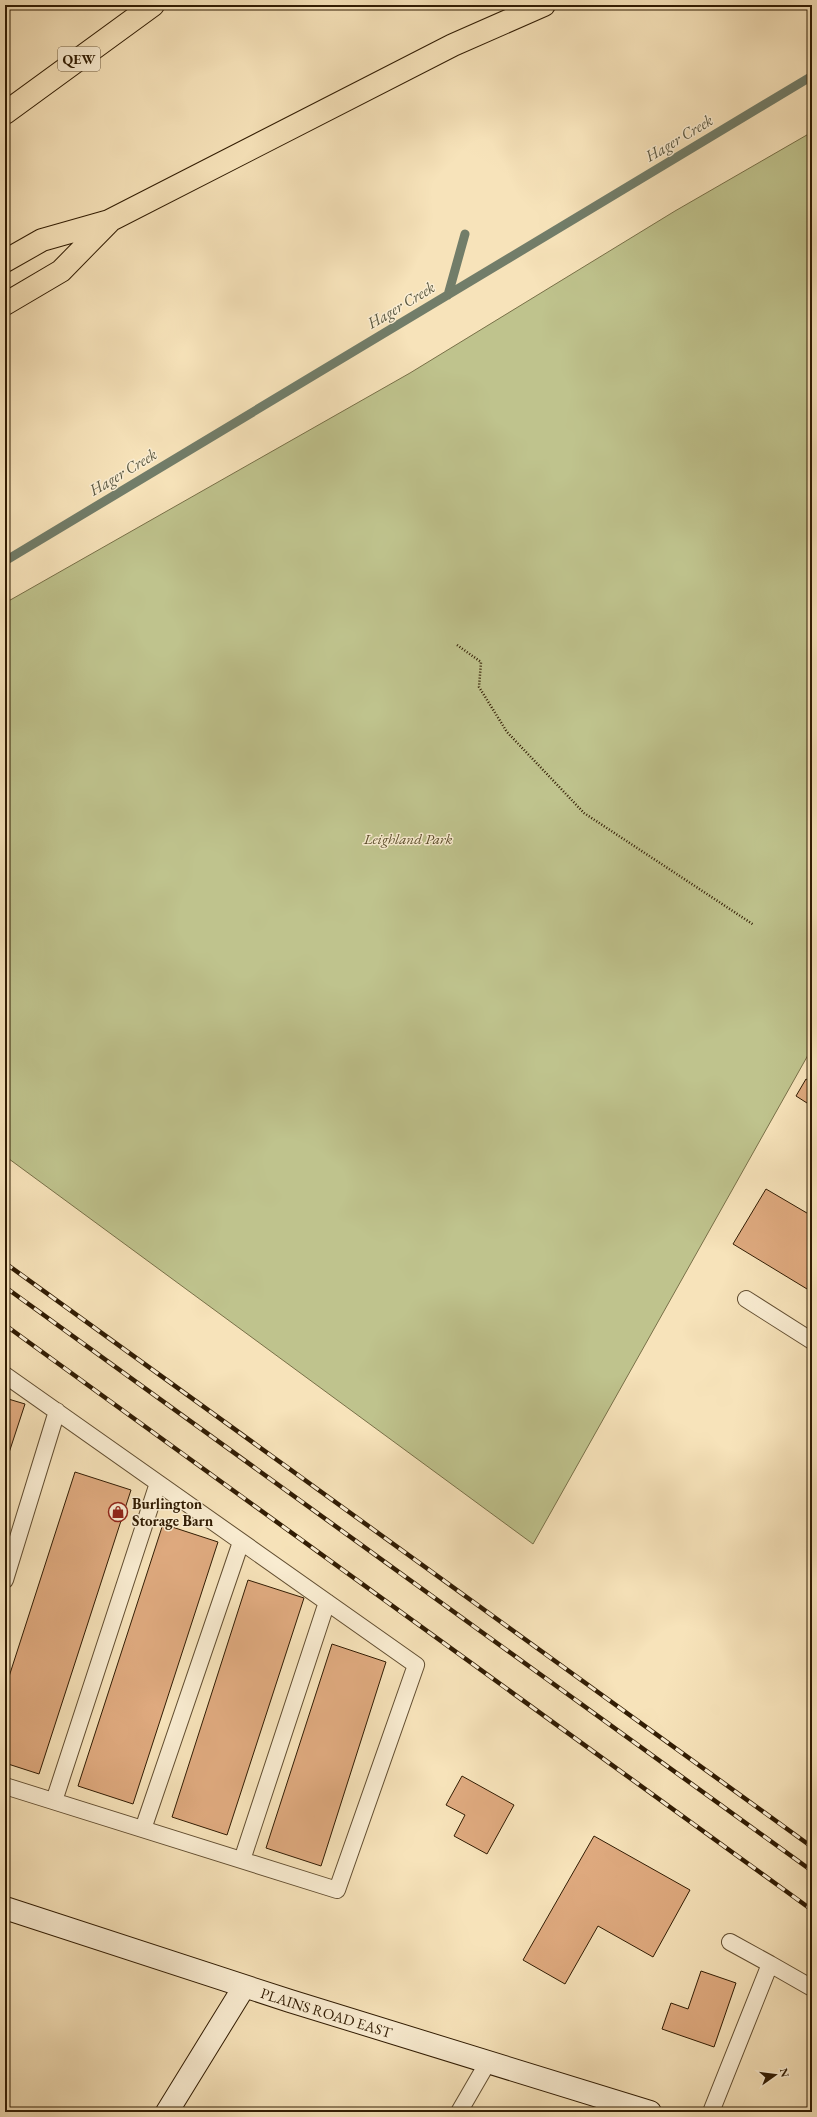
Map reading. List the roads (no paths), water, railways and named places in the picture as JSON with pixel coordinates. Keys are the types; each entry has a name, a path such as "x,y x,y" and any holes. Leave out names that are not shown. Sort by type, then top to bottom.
{"highway":[{"name":"QEW","path":"5,113 153,5"},
{"path":"5,261 42,240 109,221 453,45 544,5"},
{"path":"5,304 61,271 109,221"}],"main road":[{"name":"PLAINS ROAD EAST","path":"5,1908 244,1987 650,2112"},
{"path":"167,2112 244,1987"}],"lane":[{"path":"746,1300 812,1341"},
{"path":"5,1375 416,1665 337,1890 5,1786"},
{"path":"5,1580 57,1411"},
{"path":"54,1801 158,1483"},
{"path":"143,1829 241,1542"},
{"path":"242,1860 327,1602"},
{"path":"730,1942 812,1988"},
{"path":"711,2112 770,1964"},
{"path":"459,2112 488,2062"}],"waterway":[{"name":"Hager Creek","path":"5,561 812,76"},
{"path":"448,295 465,234"}],"railway":[{"path":"5,1263 812,1847"},
{"path":"5,1287 812,1871"},
{"path":"5,1325 812,1910"}],"place":[{"name":"Burlington Storage Barn","path":"118,1512"}],"park label":[{"name":"Leighland Park","path":"408,838"}]}
